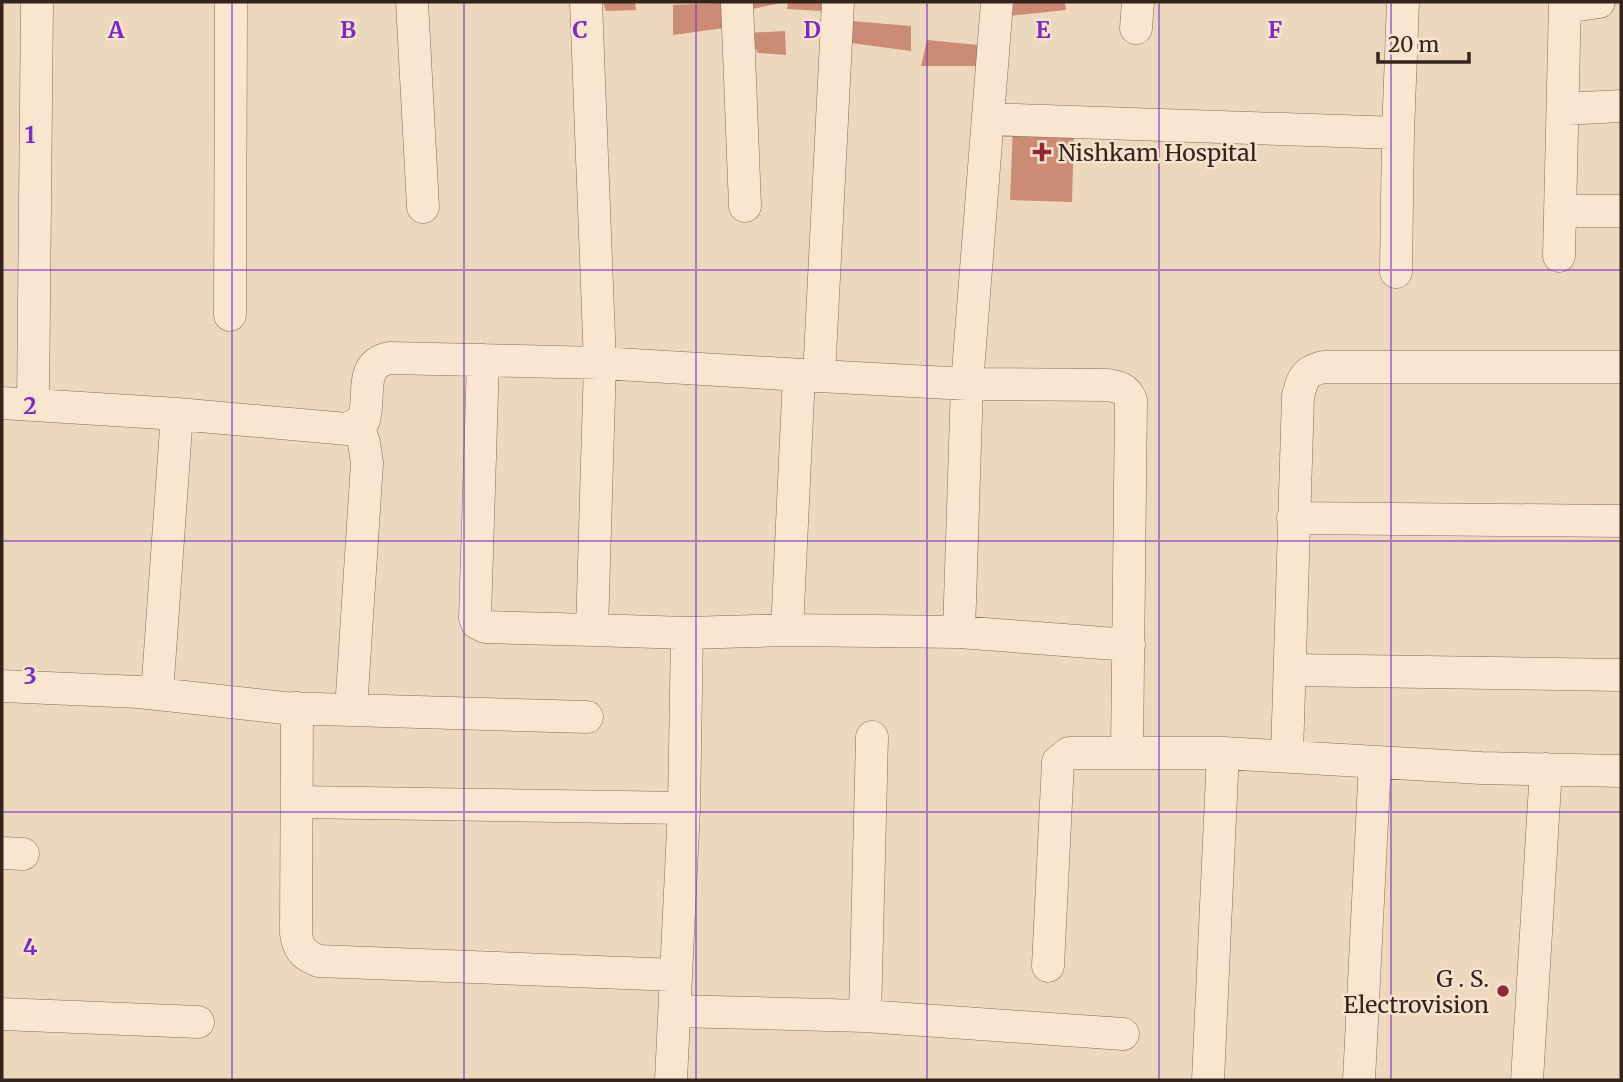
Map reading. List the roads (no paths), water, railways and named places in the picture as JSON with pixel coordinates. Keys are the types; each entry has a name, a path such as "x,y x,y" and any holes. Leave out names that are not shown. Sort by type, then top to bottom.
{"street":[{"path":"33,405 37,2"},
{"path":"230,315 231,2"},
{"path":"412,2 423,207"},
{"path":"586,2 600,363 592,630"},
{"path":"737,2 745,206"},
{"path":"787,630 838,2"},
{"path":"959,632 967,384 997,2"},
{"path":"1396,272 1403,2"},
{"path":"1559,256 1565,5 1599,2"},
{"path":"1563,109 1621,106"},
{"path":"988,119 1398,133"},
{"path":"1560,211 1621,211"},
{"path":"2,403 177,414 347,429 364,420 369,371 379,360 390,358 600,363 967,384 1121,387 1132,400 1127,753"},
{"path":"483,360 475,618 477,623 485,627 687,633 787,630 959,632 1129,645"},
{"path":"1287,755 1293,518 1298,396 1302,379 1311,370 1323,367 1621,367"},
{"path":"156,694 177,414"},
{"path":"351,710 367,463 358,425"},
{"path":"1293,518 1621,521"},
{"path":"671,1080 684,808 687,633"},
{"path":"1290,670 1621,675"},
{"path":"2,686 156,694 297,708 587,717"},
{"path":"297,708 296,933 298,947 306,956 318,961 676,975"},
{"path":"865,1016 872,737"},
{"path":"1048,966 1058,762 1069,753 1287,755 1375,762 1621,771"},
{"path":"1208,1080 1223,753"},
{"path":"1359,1080 1375,762"},
{"path":"1527,1080 1546,769"},
{"path":"297,802 684,808"},
{"path":"675,1011 865,1016 1123,1034"},
{"path":"2,1014 198,1022"}],"place":[{"name":"Nishkam Hospital","path":"1042,152"},
{"name":"G . S. Electrovision","path":"1503,991"}]}
